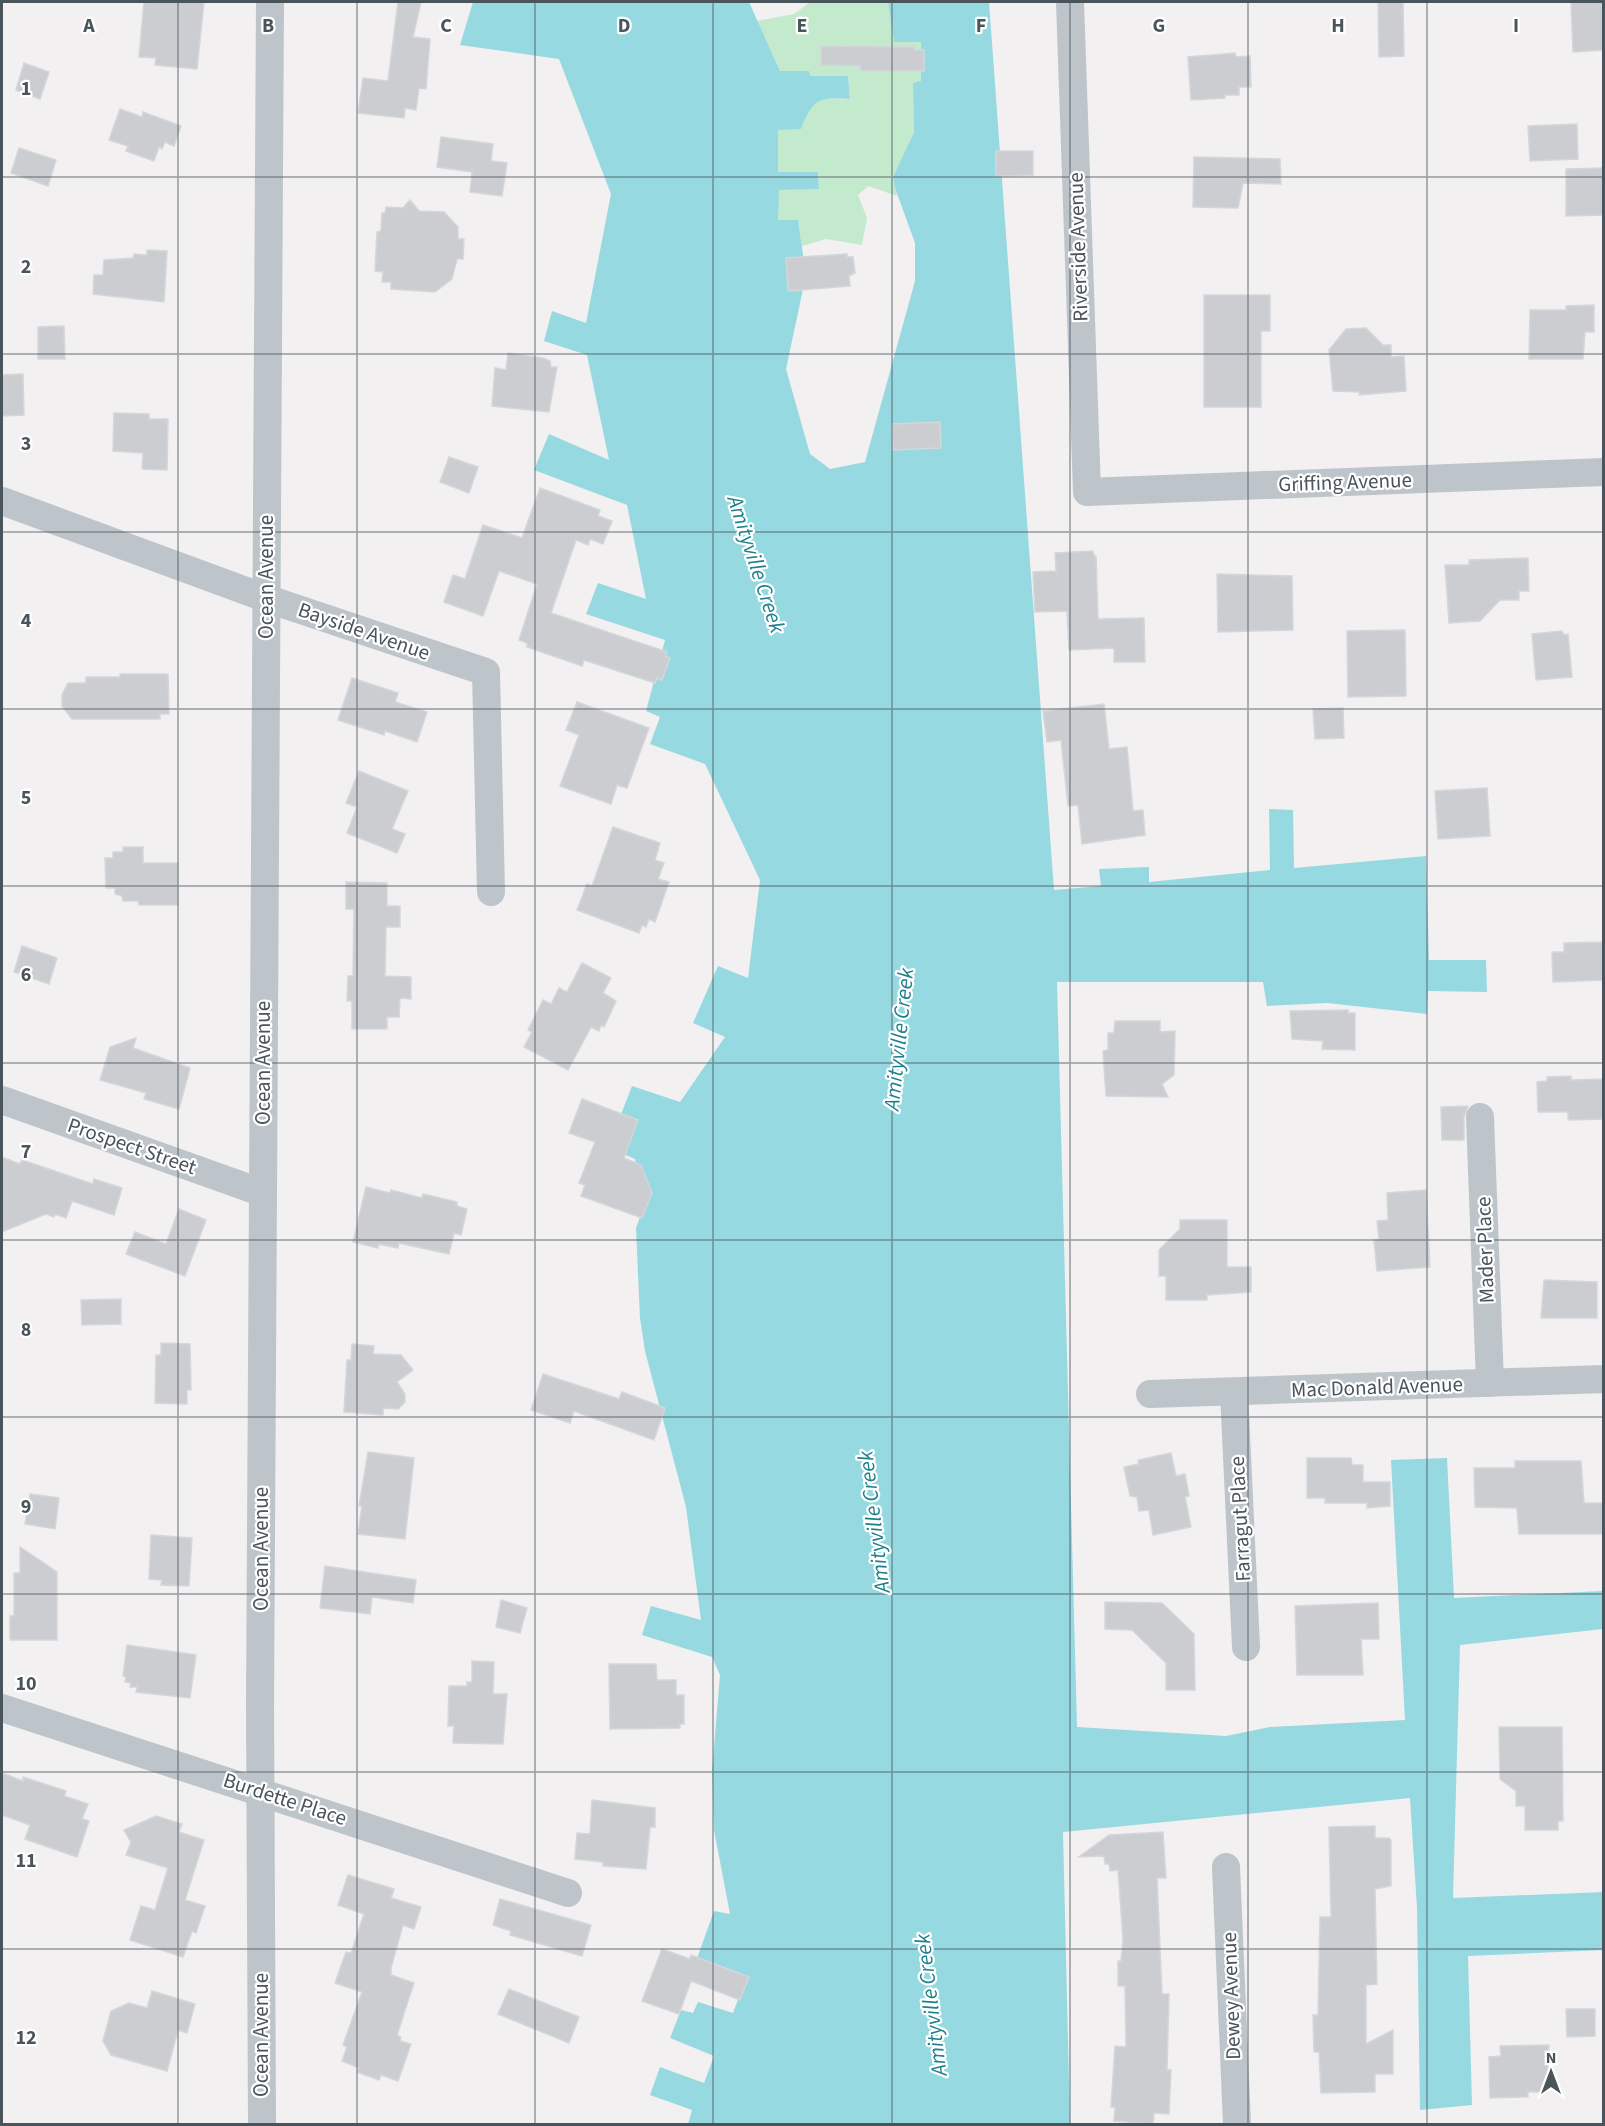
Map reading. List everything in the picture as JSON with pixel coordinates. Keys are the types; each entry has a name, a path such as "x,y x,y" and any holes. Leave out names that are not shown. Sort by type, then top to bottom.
{"street":[{"name":"Ocean Avenue","path":"262,2124 260,1791 262,1193 270,2"},
{"name":"Riverside Avenue","path":"1070,2 1087,492"},
{"name":"Griffing Avenue","path":"1087,492 1604,472"},
{"name":"Bayside Avenue","path":"2,501 266,598 486,672 491,892"},
{"name":"Prospect Street","path":"2,1100 262,1193"},
{"name":"Mader Place","path":"1480,1117 1490,1383"},
{"name":"Mac Donald Avenue","path":"1150,1394 1604,1379"},
{"name":"Farragut Place","path":"1234,1392 1246,1647"},
{"name":"Burdette Place","path":"2,1708 568,1893"},
{"name":"Dewey Avenue","path":"1226,1868 1237,2124"}],"green space":[{"path":"810,2 888,2 894,42 921,41 921,82 913,83 914,132 893,177 897,196 868,186 858,195 867,218 862,245 826,239 802,246 798,221 778,220 778,190 819,188 818,172 778,172 778,129 801,129 809,111 818,102 850,99 848,76 811,76 809,71 780,71 757,21 794,14"}],"water":[{"name":"Amityville Creek","path":"473,2 749,2 780,71 809,71 811,76 848,76 850,99 818,102 809,111 801,129 778,130 778,172 818,172 819,189 779,190 778,220 798,220 806,275 786,369 810,454 830,469 865,462 915,281 915,243 893,177 914,132 913,83 921,81 921,42 894,42 888,2 989,2 1054,890 1101,886 1099,869 1149,867 1149,882 1270,870 1269,809 1293,810 1294,868 1426,856 1429,960 1486,960 1487,992 1428,991 1427,1014 1327,1003 1267,1006 1263,982 1057,982 1077,1727 1226,1736 1270,1727 1405,1720 1391,1460 1447,1458 1454,1598 1603,1591 1603,1629 1460,1645 1453,1898 1604,1892 1603,1950 1468,1956 1472,2105 1420,2110 1417,1908 1410,1798 1063,1832 1070,2124 688,2124 692,2110 650,2095 660,2067 704,2083 714,2056 670,2038 681,2010 693,2013 698,2002 733,2013 745,1981 695,1964 714,1911 730,1914 714,1830 712,1771 720,1675 712,1657 642,1635 651,1606 701,1620 686,1507 645,1351 640,1318 636,1228 645,1203 635,1159 621,1153 620,1117 632,1086 680,1102 725,1037 693,1023 718,966 748,978 760,880 705,764 650,744 660,717 646,711 665,640 586,614 598,583 646,599 627,505 534,470 549,434 609,460 587,355 544,341 552,311 586,323 611,194 559,59 460,45"}],"building":[{"path":"144,2 204,2 197,69 155,65 156,58 139,57"},
{"path":"398,2 421,2 413,37 430,39 426,89 419,88 416,110 405,108 404,118 358,113 363,78 388,81"},
{"path":"1378,2 1403,2 1404,56 1379,57"},
{"path":"1571,2 1604,2 1604,50 1573,52"},
{"path":"821,46 914,47 914,50 924,50 924,71 861,71 860,66 821,65"},
{"path":"1235,53 1236,57 1250,56 1251,87 1239,87 1239,95 1191,100 1188,57"},
{"path":"24,63 49,72 40,99 16,90"},
{"path":"120,109 142,117 143,112 181,126 174,146 165,142 162,149 159,147 154,161 126,151 128,146 109,140"},
{"path":"1577,124 1578,159 1530,161 1528,126"},
{"path":"441,137 493,144 491,161 507,163 502,196 470,192 472,172 437,167"},
{"path":"19,148 56,160 48,186 11,173"},
{"path":"996,151 1033,151 1033,175 996,176"},
{"path":"1194,157 1280,159 1281,184 1243,183 1238,208 1193,207"},
{"path":"1604,168 1604,215 1566,216 1566,169"},
{"path":"410,200 419,211 444,212 458,227 458,239 464,239 463,259 457,259 452,279 435,292 391,289 391,282 382,282 383,272 375,271 377,232 381,231 382,213 385,213 386,207 403,208"},
{"path":"147,250 167,251 164,302 93,294 94,275 103,275 104,260 133,258 134,254 147,255"},
{"path":"847,254 847,257 853,257 855,273 849,276 850,286 788,291 786,258"},
{"path":"1204,295 1270,295 1270,331 1261,331 1261,407 1204,407"},
{"path":"1594,305 1594,332 1585,332 1583,359 1529,359 1530,310 1566,310 1566,306"},
{"path":"64,326 65,359 38,359 38,327"},
{"path":"1366,328 1383,345 1391,345 1391,357 1404,356 1406,391 1359,395 1360,392 1333,391 1329,350 1346,329"},
{"path":"508,353 543,358 550,361 551,367 557,367 549,412 492,406 495,368 506,370"},
{"path":"23,374 24,415 2,416 2,375"},
{"path":"114,413 149,414 149,419 168,419 167,470 142,469 143,453 113,451"},
{"path":"940,422 941,448 893,450 892,424"},
{"path":"449,457 478,467 469,493 440,482"},
{"path":"540,488 600,510 598,516 612,521 603,544 590,539 588,545 576,540 551,613 667,652 665,656 670,658 662,680 657,678 655,683 584,660 582,666 527,647 527,643 519,640 537,584 499,571 483,616 444,602 453,575 465,579 483,525 522,538"},
{"path":"1093,551 1096,556 1098,619 1144,618 1145,662 1114,662 1114,648 1069,650 1067,611 1035,612 1033,572 1056,571 1055,553"},
{"path":"1528,558 1529,591 1519,591 1519,600 1500,600 1480,621 1449,623 1445,565 1469,565 1469,560"},
{"path":"1217,574 1292,576 1293,630 1218,632"},
{"path":"1405,630 1406,696 1348,697 1347,631"},
{"path":"1562,631 1564,635 1568,634 1572,677 1536,680 1532,634"},
{"path":"120,674 168,674 169,714 160,714 160,719 72,719 62,706 62,695 68,683 86,683 86,677 120,677"},
{"path":"352,678 398,693 395,702 427,712 417,742 385,731 384,735 338,720"},
{"path":"577,702 649,728 627,788 617,785 611,804 560,786 579,735 566,730"},
{"path":"1104,704 1109,749 1127,747 1133,811 1143,810 1145,835 1082,844 1078,805 1068,806 1061,740 1047,742 1043,711"},
{"path":"1343,708 1344,738 1315,739 1313,709"},
{"path":"359,771 408,791 392,829 405,834 397,853 347,833 357,807 346,803"},
{"path":"1487,788 1490,836 1438,839 1435,791"},
{"path":"613,827 660,843 655,860 664,863 658,879 669,882 655,922 649,919 646,927 642,925 639,933 577,910 587,884 592,886"},
{"path":"123,847 143,847 143,863 178,863 178,905 139,905 138,901 123,901 122,896 115,894 115,888 106,888 105,858 113,858 113,852 123,852"},
{"path":"346,882 387,883 387,906 400,906 400,927 386,927 385,976 411,977 411,999 400,998 399,1017 387,1017 387,1029 352,1029 352,1001 347,1001 348,976 353,976 354,909 346,909"},
{"path":"1604,942 1604,980 1553,982 1552,952 1564,952 1564,943"},
{"path":"22,946 57,958 49,984 14,972"},
{"path":"582,963 611,978 603,993 616,1001 604,1027 601,1025 599,1031 591,1027 568,1070 524,1047 532,1032 528,1030 543,1000 551,1004 559,988 567,992"},
{"path":"1348,1010 1348,1013 1355,1013 1355,1050 1322,1049 1323,1041 1292,1039 1290,1011"},
{"path":"1115,1021 1160,1021 1160,1032 1175,1031 1174,1075 1162,1084 1168,1097 1106,1096 1103,1051 1108,1050 1108,1033 1114,1033"},
{"path":"136,1038 133,1048 190,1068 179,1109 144,1099 146,1093 100,1080 110,1047"},
{"path":"1571,1076 1571,1080 1604,1079 1604,1119 1568,1120 1568,1112 1538,1112 1537,1082 1547,1081 1547,1077"},
{"path":"582,1099 638,1120 624,1158 641,1165 652,1193 642,1218 581,1196 585,1185 579,1183 595,1142 569,1133"},
{"path":"1468,1106 1464,1117 1464,1140 1442,1140 1441,1107"},
{"path":"2,1157 20,1164 22,1160 93,1184 94,1179 122,1188 114,1215 72,1201 66,1218 46,1214 2,1232"},
{"path":"366,1187 390,1193 391,1190 422,1198 423,1194 457,1202 457,1206 467,1209 461,1235 454,1233 449,1254 399,1243 398,1248 379,1244 378,1248 353,1242"},
{"path":"1426,1190 1430,1267 1377,1271 1374,1240 1379,1239 1377,1221 1388,1220 1387,1193"},
{"path":"179,1209 206,1220 185,1276 126,1254 135,1232 166,1244"},
{"path":"1180,1220 1227,1220 1227,1267 1251,1267 1251,1292 1207,1295 1207,1300 1166,1300 1166,1276 1159,1276 1159,1250 1180,1229"},
{"path":"1544,1280 1597,1282 1597,1318 1541,1318"},
{"path":"121,1299 121,1324 82,1325 81,1300"},
{"path":"161,1343 190,1344 191,1390 187,1390 187,1404 155,1403 156,1355 161,1355"},
{"path":"352,1344 374,1346 373,1354 401,1355 413,1370 397,1382 405,1394 405,1402 398,1409 383,1408 383,1415 344,1412 347,1360 351,1360"},
{"path":"543,1374 619,1399 622,1392 665,1408 654,1440 574,1411 570,1423 531,1410"},
{"path":"368,1452 414,1458 405,1539 358,1534 362,1506 359,1506"},
{"path":"1171,1453 1176,1476 1185,1474 1189,1496 1185,1497 1191,1527 1153,1535 1149,1510 1139,1511 1137,1497 1130,1496 1124,1467 1139,1464 1138,1460"},
{"path":"1307,1458 1351,1458 1352,1465 1363,1465 1363,1482 1390,1482 1390,1506 1367,1508 1367,1503 1325,1503 1325,1498 1307,1498"},
{"path":"1515,1461 1581,1461 1584,1503 1604,1503 1604,1534 1519,1534 1517,1508 1475,1507 1474,1468 1515,1468"},
{"path":"30,1494 59,1498 55,1529 25,1524"},
{"path":"151,1535 192,1538 189,1586 161,1585 162,1580 149,1579"},
{"path":"20,1547 57,1572 57,1640 10,1640 10,1616 14,1616 14,1573 20,1573"},
{"path":"325,1566 416,1580 413,1603 372,1597 370,1614 320,1608"},
{"path":"501,1600 527,1608 520,1633 496,1627"},
{"path":"1105,1602 1162,1603 1194,1634 1195,1690 1166,1690 1166,1663 1132,1630 1105,1629"},
{"path":"1378,1603 1379,1639 1361,1639 1363,1675 1297,1675 1295,1606"},
{"path":"127,1645 196,1655 190,1698 136,1692 137,1687 130,1687 131,1683 125,1682 126,1677 123,1676"},
{"path":"472,1661 494,1662 493,1694 507,1694 503,1744 453,1743 454,1726 448,1726 449,1686 467,1686 467,1682 472,1682"},
{"path":"609,1664 656,1664 657,1680 676,1680 676,1695 684,1695 684,1724 680,1724 680,1728 610,1729"},
{"path":"1499,1727 1562,1727 1563,1821 1558,1821 1558,1830 1525,1830 1525,1806 1516,1806 1516,1791 1500,1779"},
{"path":"2,1773 23,1781 23,1777 66,1791 64,1796 88,1804 82,1819 89,1821 77,1857 25,1839 30,1825 2,1815"},
{"path":"592,1800 655,1808 655,1827 650,1827 646,1869 603,1866 603,1862 575,1859 577,1833 590,1834"},
{"path":"156,1816 182,1824 179,1832 204,1840 185,1900 205,1906 196,1933 192,1931 183,1957 130,1940 141,1906 155,1910 168,1868 126,1855 131,1842 124,1830"},
{"path":"1375,1826 1375,1838 1391,1840 1391,1886 1375,1889 1377,1984 1366,1985 1366,2044 1393,2030 1393,2074 1375,2074 1375,2092 1321,2093 1319,2052 1314,2052 1313,2015 1318,2015 1320,1917 1331,1917 1329,1827"},
{"path":"1163,1832 1166,1878 1157,1878 1162,1994 1169,1994 1167,2070 1171,2070 1169,2114 1154,2113 1153,2124 1114,2121 1115,2107 1111,2107 1115,2046 1126,2047 1125,1986 1118,1986 1118,1961 1121,1961 1123,1939 1118,1870 1110,1871 1109,1864 1105,1864 1104,1856 1079,1857 1109,1835"},
{"path":"348,1875 394,1889 391,1898 421,1907 414,1929 403,1925 391,1968 391,1975 414,1983 397,2035 401,2037 400,2041 411,2044 398,2081 381,2075 379,2080 357,2072 359,2068 342,2061 347,2047 343,2045 362,1992 335,1983 346,1952 351,1953 364,1914 338,1905"},
{"path":"500,1899 591,1925 582,1956 510,1935 511,1931 493,1925"},
{"path":"662,1949 690,1959 691,1955 749,1977 740,2000 691,1981 679,2014 642,2001"},
{"path":"509,1989 579,2017 569,2043 498,2014"},
{"path":"152,1991 195,2004 187,2033 178,2030 167,2071 111,2055 103,2041 111,2011 129,2003 147,2008"},
{"path":"1566,2009 1595,2009 1595,2036 1567,2037"},
{"path":"1549,2045 1547,2092 1528,2092 1528,2097 1490,2098 1489,2057 1501,2056 1500,2046"}]}
